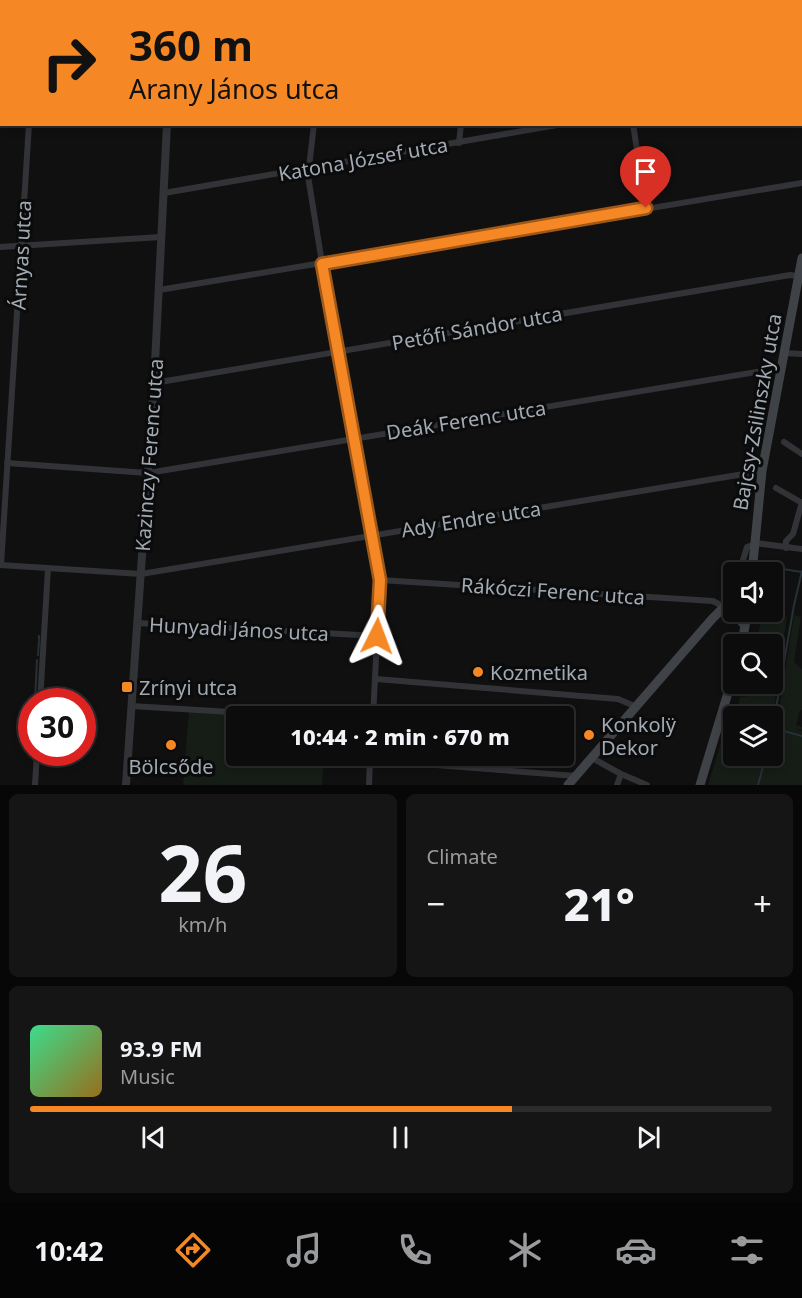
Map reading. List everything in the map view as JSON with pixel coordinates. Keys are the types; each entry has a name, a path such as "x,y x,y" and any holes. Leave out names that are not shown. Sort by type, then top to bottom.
{"main road":[{"name":"Bajcsy-Zsilinszky utca","path":"753,562 762,471 802,258"},
{"path":"568,785 723,616"},
{"path":"742,622 745,626"},
{"path":"744,634 746,622"},
{"path":"700,785 728,694"}],"street":[{"name":"Árnyas utca","path":"0,565 23,244 29,126"},
{"name":"Kazinczy Ferenc utca","path":"126,785 154,383 167,126"},
{"path":"314,126 308,176 380,580 374,706"},
{"path":"459,142 461,126"},
{"name":"Katona József utca","path":"164,192 310,169 551,126"},
{"path":"633,126 646,208"},
{"path":"159,290 802,183"},
{"path":"0,247 161,237"},
{"name":"Petőfi Sándor utca","path":"154,383 790,275 799,276"},
{"path":"784,353 802,354"},
{"name":"Deák Ferenc utca","path":"8,464 148,473 781,368"},
{"path":"783,442 802,454"},
{"name":"Ady Endre utca","path":"0,565 141,574 762,471"},
{"path":"776,488 802,502 793,534 786,541 786,548"},
{"path":"742,562 747,547 755,544 801,549"},
{"path":"41,688 48,568"},
{"name":"Rákóczi Ferenc utca","path":"380,580 713,601 723,604"},
{"name":"Hunyadi János utca","path":"137,623 377,636"},
{"path":"376,679 618,699 637,707"},
{"path":"131,706 226,712"},
{"path":"592,758 647,785"},
{"path":"35,785 36,766"},
{"path":"369,785 370,766"},
{"path":"462,766 576,776"},
{"path":"617,785 621,774"}],"shaded area":[{"path":"794,615 801,617 794,662 802,669 802,710 800,710 796,725 802,727 802,730 795,729 802,731 802,785 708,785 722,739 723,766 783,766 783,706 780,706"},
{"path":"783,616 787,617 783,644 783,634 758,634 761,622 783,622"},
{"path":"776,694 775,706 738,706 740,697"},
{"path":"189,711 226,713 226,766 324,766 322,785 183,785"}],"waterway":[{"path":"783,569 802,572"},
{"path":"776,706 802,571"},
{"path":"38,655 39,641"},
{"path":"36,688 37,660"},
{"path":"783,731 802,736"},
{"path":"758,785 763,766"}],"place":[{"name":"Kozmetika","path":"478,672"},
{"name":"Zrínyi utca","path":"127,687"},
{"name":"Konkolÿ Dekor","path":"589,735"},
{"name":"Bölcsőde","path":"171,745"}],"route":[{"path":"377,636 380,580 322,264 646,208"}]}
